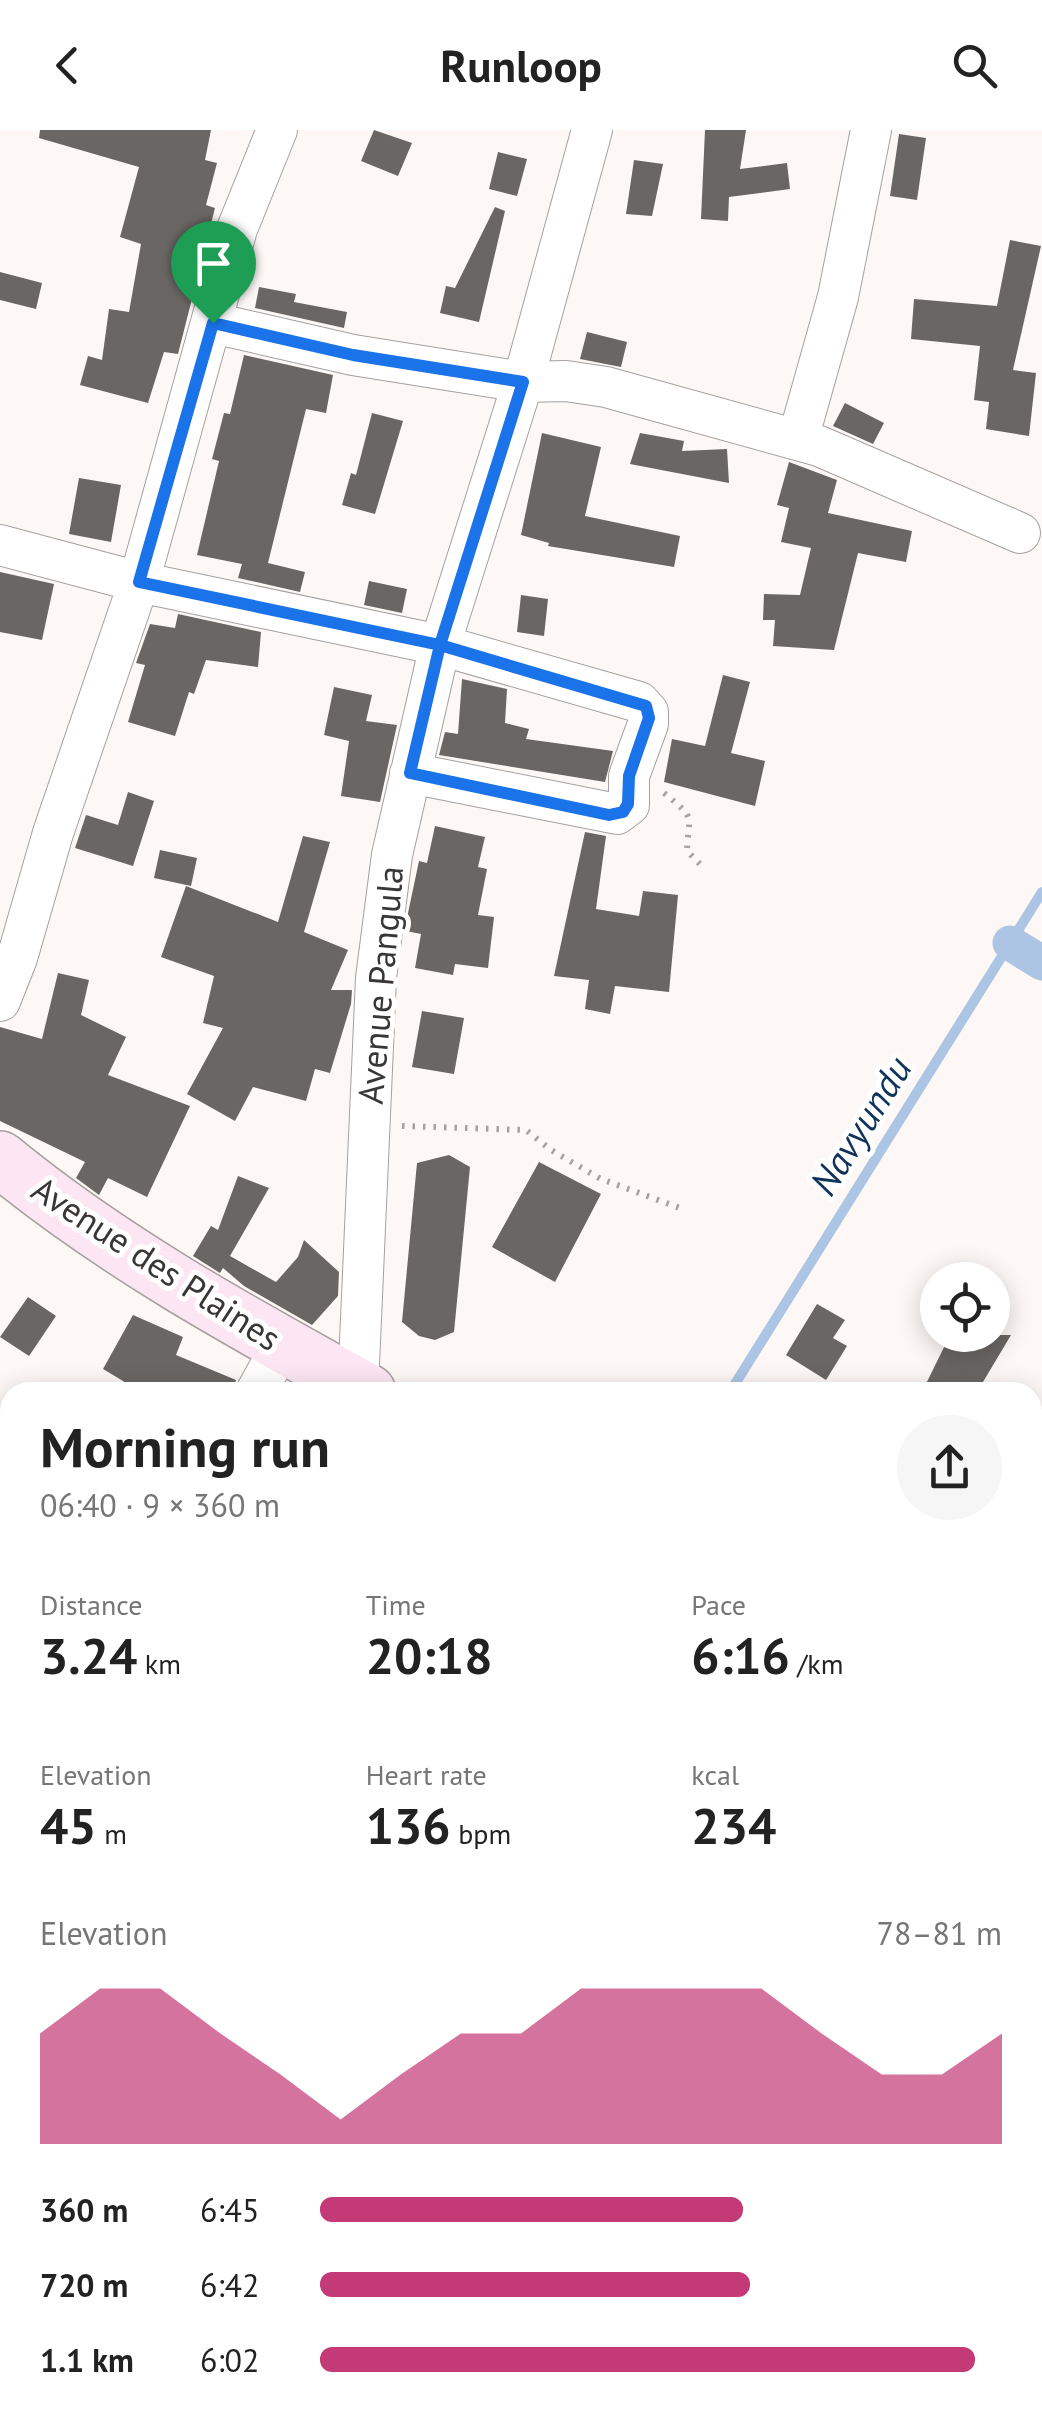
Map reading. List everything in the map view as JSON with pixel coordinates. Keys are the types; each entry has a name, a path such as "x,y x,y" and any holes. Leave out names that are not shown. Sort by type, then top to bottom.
{"street":[{"path":"0,1001 18,958 53,833 139,582 236,229 277,130"},
{"name":"Avenue Pangula","path":"363,1382 380,925 440,645 523,382 592,130"},
{"path":"798,439 838,297 870,130"},
{"path":"213,323 353,355 523,382 566,381 606,386 798,439 1020,533"},
{"path":"0,545 139,582 440,645 640,702 649,718 629,776 628,804 623,812 609,815 410,773"},
{"name":"Avenue des Plaines","path":"0,1159 268,1370 325,1382"}],"path":[{"path":"629,776 647,782 678,804 693,830 688,851 700,864"},
{"path":"370,1122 422,1129 526,1130 550,1150 601,1179 680,1208"}],"building":[{"path":"40,130 211,130 205,160 217,163 206,205 215,208 178,354 164,352 148,403 80,385 88,356 102,360 109,309 129,312 141,244 120,237 139,167 39,138"},
{"path":"374,130 412,143 398,176 361,161"},
{"path":"705,130 746,130 740,169 787,163 790,189 729,197 728,221 701,219"},
{"path":"899,134 926,138 917,200 890,196"},
{"path":"498,152 527,159 517,196 489,189"},
{"path":"634,160 663,164 652,216 626,214"},
{"path":"495,207 505,211 479,322 440,313 446,286 455,288"},
{"path":"1010,240 1041,246 1013,370 1036,373 1029,436 986,429 989,402 974,400 980,346 911,339 914,299 997,306"},
{"path":"0,272 42,283 36,309 0,300"},
{"path":"259,287 296,294 294,302 347,312 344,328 255,308"},
{"path":"587,332 627,342 621,367 580,359"},
{"path":"244,355 333,375 326,413 306,409 268,563 305,572 300,592 238,578 242,564 197,555 219,461 212,459 224,413 230,414"},
{"path":"845,403 884,423 873,444 833,426"},
{"path":"372,413 403,421 375,514 342,505 351,473 356,475"},
{"path":"542,433 601,447 585,516 680,536 674,567 548,546 549,543 521,535"},
{"path":"640,433 684,441 682,451 727,449 729,483 630,464"},
{"path":"789,462 837,480 828,513 912,531 906,562 858,553 834,650 773,646 775,620 763,620 764,594 800,595 811,548 781,542 789,508 777,505"},
{"path":"79,478 121,485 111,542 69,534"},
{"path":"0,572 54,584 42,640 0,632"},
{"path":"369,581 407,589 402,613 364,605"},
{"path":"521,595 548,599 544,636 517,632"},
{"path":"178,614 261,632 258,667 206,660 194,694 189,692 175,736 128,722 145,665 136,663 150,624 175,628"},
{"path":"723,675 750,682 731,753 765,761 755,806 664,782 672,739 705,746"},
{"path":"462,679 507,689 505,723 529,729 526,739 613,751 605,782 439,755 445,732 458,734"},
{"path":"334,687 372,695 366,721 397,725 380,802 341,796 349,741 324,735"},
{"path":"128,792 154,801 133,866 75,848 86,815 118,825"},
{"path":"435,826 485,837 478,867 487,869 478,915 494,917 488,968 455,964 453,975 415,968 421,934 406,931 408,913 419,861 427,863"},
{"path":"585,832 606,836 596,909 639,916 643,891 678,895 669,992 615,986 610,1014 585,1009 589,980 554,976"},
{"path":"303,836 330,842 304,932 348,950 331,990 352,990 351,1004 330,1073 315,1069 306,1101 253,1087 235,1121 187,1094 223,1028 203,1023 214,976 161,957 186,886 278,922"},
{"path":"160,850 197,858 191,886 154,878"},
{"path":"58,973 89,980 81,1015 126,1037 108,1075 190,1106 147,1197 108,1178 99,1195 76,1178 85,1162 0,1121 0,1027 42,1039"},
{"path":"422,1011 464,1018 454,1074 412,1067"},
{"path":"449,1155 470,1167 454,1332 435,1340 419,1336 402,1322 417,1163"},
{"path":"539,1162 601,1194 555,1282 492,1247"},
{"path":"238,1176 269,1188 230,1256 276,1282 298,1257 304,1240 339,1272 338,1296 312,1325 244,1286 223,1268 220,1273 193,1256 211,1226 218,1230"},
{"path":"28,1297 56,1316 29,1356 0,1337"},
{"path":"817,1304 845,1320 833,1338 847,1346 826,1380 786,1355"},
{"path":"133,1315 183,1337 176,1355 236,1380 125,1382 103,1369"},
{"path":"942,1352 1001,1352 983,1382 927,1382"}],"waterway":[{"name":"Navyundu","path":"736,1382 1042,892"},
{"path":"1010,943 1042,963"}],"route":[{"path":"213,323 139,582 440,645 410,773 609,815 623,812 628,804 629,776 649,718 646,706 440,645 523,382 353,355 213,323"}]}
